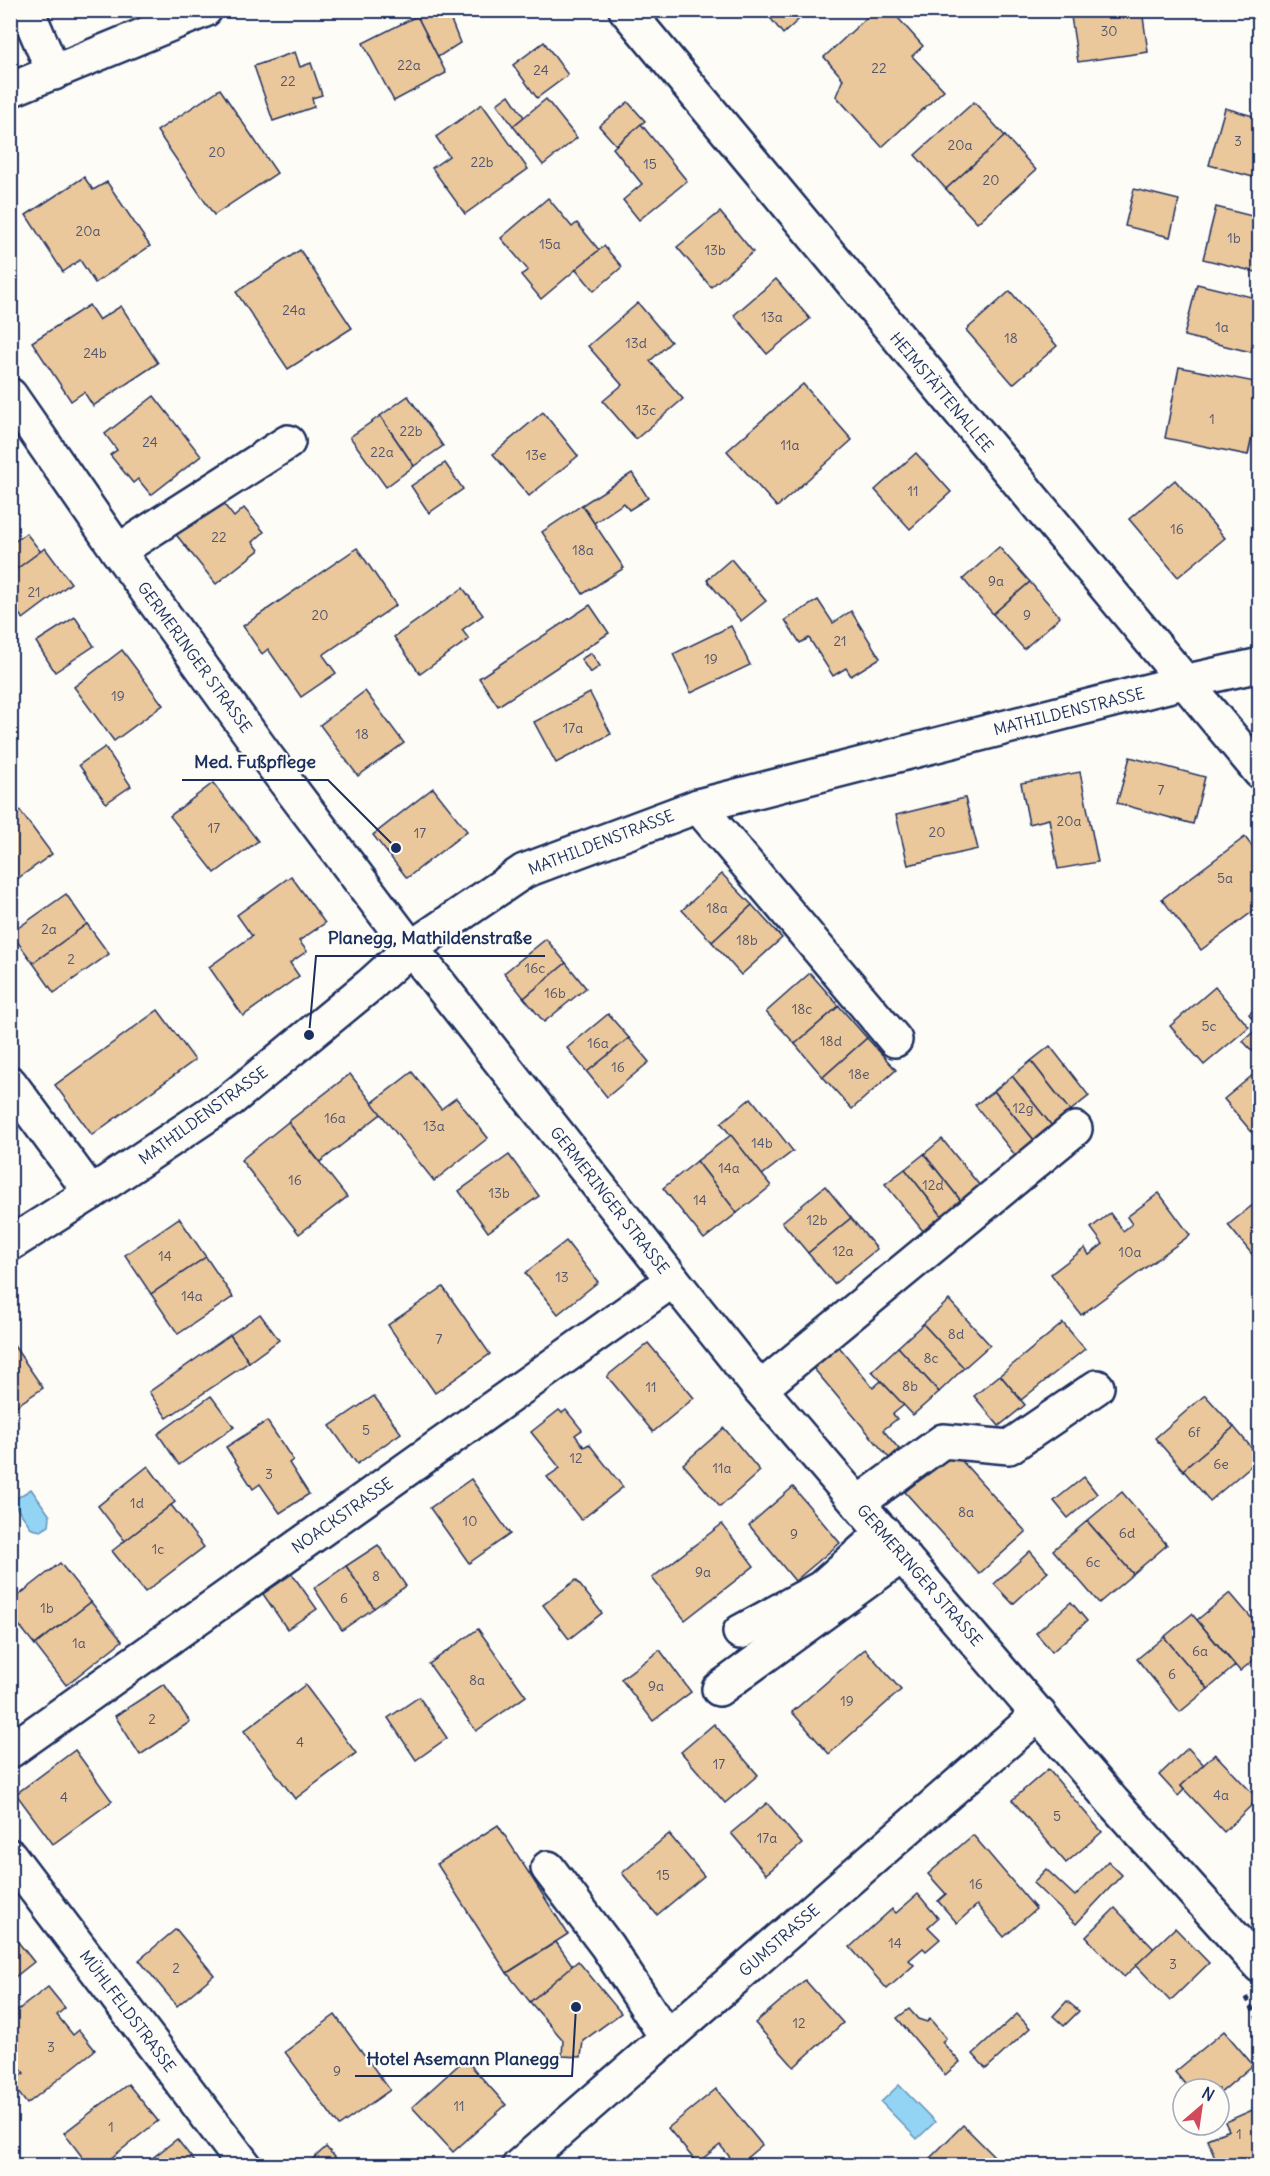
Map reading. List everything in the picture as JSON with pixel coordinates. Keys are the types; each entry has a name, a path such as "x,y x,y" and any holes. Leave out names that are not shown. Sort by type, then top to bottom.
{"street":[{"path":"27,10 54,73"},
{"path":"10,90 205,10"},
{"name":"HEIMSTÄTTENALLEE","path":"626,10 1260,772"},
{"name":"GERMERINGER STRASSE","path":"10,395 118,551 266,756 411,948 673,1280 760,1389 1113,1802 1260,1966"},
{"path":"118,551 288,442"},
{"name":"MATHILDENSTRASSE","path":"10,1244 230,1100 370,985 411,948 524,871 698,806 1183,682 1260,665"},
{"path":"698,806 895,1040"},
{"path":"10,1083 91,1193"},
{"path":"760,1389 1075,1129"},
{"name":"NOACKSTRASSE","path":"10,1751 673,1280"},
{"path":"858,1503 943,1441 1009,1447 1097,1387"},
{"path":"740,1632 821,1588 893,1544"},
{"path":"720,1689 893,1544"},
{"name":"GUMSTRASSE","path":"519,2166 1039,1714"},
{"name":"MÜHLFELDSTRASSE","path":"10,1856 245,2166"},
{"path":"548,1868 607,1946 667,2038"}],"water":[{"path":"31,1489 50,1516 49,1526 41,1531 32,1529 12,1501"},
{"path":"899,2085 935,2122 917,2139 881,2102"}],"building":[{"path":"414,10 447,10 460,43 438,57"},
{"path":"764,10 809,10 783,34"},
{"path":"875,10 891,10 923,46 912,56 944,90 882,147 836,96 843,79 824,57"},
{"path":"1070,10 1142,10 1148,52 1078,62"},
{"path":"1187,10 1231,10 1187,15"},
{"path":"417,16 446,73 394,101 363,43"},
{"path":"544,42 568,75 537,98 513,65"},
{"path":"295,52 300,67 311,63 322,95 312,98 314,107 273,121 254,66"},
{"path":"220,89 277,173 214,215 157,131"},
{"path":"509,95 524,117 513,126 497,104"},
{"path":"546,99 577,138 543,165 513,126"},
{"path":"628,102 645,121 616,145 599,126"},
{"path":"974,102 1005,136 946,189 915,155"},
{"path":"482,104 528,169 465,214 432,168 449,156 436,137"},
{"path":"1225,108 1260,118 1260,179 1209,165"},
{"path":"641,124 687,181 639,220 623,200 642,184 613,148"},
{"path":"1005,136 1036,170 977,223 946,189"},
{"path":"84,177 93,190 107,182 150,246 95,283 80,260 63,272 26,215"},
{"path":"1134,189 1179,200 1170,237 1125,226"},
{"path":"548,198 572,227 577,223 599,250 541,299 521,275 528,270 501,238"},
{"path":"1216,207 1260,218 1260,273 1203,259"},
{"path":"720,212 753,252 711,287 677,247"},
{"path":"604,246 622,267 594,291 576,269"},
{"path":"300,250 352,328 288,369 236,292"},
{"path":"776,279 810,319 767,354 734,315"},
{"path":"1197,284 1260,299 1260,318 1251,352 1184,336"},
{"path":"1010,291 1057,346 1013,384 966,330"},
{"path":"638,303 671,342 650,361 683,399 636,439 603,401 622,385 588,346"},
{"path":"89,305 99,320 121,306 158,363 93,406 84,392 71,401 32,342"},
{"path":"1179,367 1260,383 1260,400 1248,455 1165,438"},
{"path":"803,384 852,440 777,507 727,451"},
{"path":"154,396 201,456 151,495 138,479 133,483 110,455 117,450 105,434"},
{"path":"408,396 443,446 414,466 380,416"},
{"path":"543,412 578,456 529,496 493,454"},
{"path":"380,416 414,466 386,487 350,437"},
{"path":"916,453 951,492 910,529 875,490"},
{"path":"445,463 463,489 429,513 411,486"},
{"path":"632,473 648,498 629,510 624,503 594,523 582,505"},
{"path":"1175,480 1225,538 1178,577 1129,519"},
{"path":"218,497 234,517 244,508 264,532 253,542 259,550 216,584 174,532"},
{"path":"582,505 624,568 583,594 542,532"},
{"path":"26,533 41,552 10,574 10,545"},
{"path":"999,547 1030,582 993,614 963,579"},
{"path":"45,548 71,583 23,619 10,602 10,574"},
{"path":"357,548 396,605 323,655 336,673 301,697 268,649 262,654 243,626"},
{"path":"731,559 766,601 741,621 707,580"},
{"path":"1030,582 1060,617 1024,649 993,614"},
{"path":"463,588 483,615 462,630 469,639 420,674 394,637"},
{"path":"818,600 833,623 851,611 880,658 851,676 846,668 833,676 809,638 800,643 785,620"},
{"path":"590,605 609,633 498,706 479,678"},
{"path":"75,617 94,646 55,672 36,642"},
{"path":"731,626 750,665 691,693 673,654"},
{"path":"122,650 163,705 114,741 74,687"},
{"path":"591,653 600,666 590,673 581,659"},
{"path":"365,691 404,743 358,776 320,725"},
{"path":"590,693 611,734 556,763 534,722"},
{"path":"105,747 131,786 106,803 79,765"},
{"path":"1130,757 1205,777 1193,824 1117,803"},
{"path":"1080,772 1098,862 1058,869 1049,819 1029,824 1021,783"},
{"path":"213,783 258,841 215,873 170,816"},
{"path":"433,788 467,831 407,878 373,835"},
{"path":"965,798 978,849 908,865 896,815"},
{"path":"18,808 52,854 10,884 10,813"},
{"path":"1245,837 1260,857 1260,906 1201,950 1162,899"},
{"path":"722,874 752,905 712,942 682,910"},
{"path":"291,876 325,923 299,941 307,951 290,963 299,976 243,1016 209,967 252,936 237,915"},
{"path":"66,894 87,924 33,963 11,933"},
{"path":"752,905 782,938 741,975 712,942"},
{"path":"87,924 109,954 54,993 33,963"},
{"path":"546,939 566,963 524,998 504,973"},
{"path":"566,963 586,988 544,1022 524,998"},
{"path":"810,973 839,1006 795,1044 766,1012"},
{"path":"1215,987 1249,1027 1204,1065 1170,1026"},
{"path":"839,1006 867,1038 823,1077 795,1044"},
{"path":"1258,1006 1260,1008 1260,1045 1252,1051 1243,1041 1259,1027 1249,1014"},
{"path":"158,1010 195,1060 92,1135 55,1085"},
{"path":"608,1014 629,1038 587,1072 567,1048"},
{"path":"629,1038 649,1062 607,1097 587,1072"},
{"path":"867,1038 896,1070 852,1109 823,1077"},
{"path":"1050,1046 1089,1096 1070,1111 1031,1061"},
{"path":"1031,1061 1070,1111 1052,1126 1012,1076"},
{"path":"1260,1069 1260,1142 1224,1099"},
{"path":"412,1072 441,1109 456,1098 488,1138 434,1181 372,1103"},
{"path":"350,1074 381,1114 320,1162 288,1122"},
{"path":"1012,1076 1052,1126 1034,1140 994,1091"},
{"path":"994,1091 1034,1140 1015,1155 975,1105"},
{"path":"751,1098 793,1151 762,1175 721,1123"},
{"path":"288,1122 347,1197 299,1234 241,1160"},
{"path":"731,1135 771,1186 737,1213 697,1161"},
{"path":"942,1139 980,1186 961,1201 924,1154"},
{"path":"924,1154 961,1201 942,1216 905,1169"},
{"path":"509,1155 539,1196 488,1232 459,1191"},
{"path":"697,1161 737,1213 704,1239 663,1188"},
{"path":"905,1169 942,1216 923,1231 885,1184"},
{"path":"825,1186 851,1218 808,1253 782,1222"},
{"path":"1159,1193 1190,1235 1081,1315 1051,1274 1085,1248 1089,1255 1103,1244 1091,1228 1110,1213 1123,1231 1132,1224 1127,1217"},
{"path":"1260,1199 1260,1264 1228,1225"},
{"path":"179,1218 206,1257 151,1294 125,1255"},
{"path":"851,1218 877,1249 834,1284 808,1253"},
{"path":"566,1241 598,1282 558,1314 525,1273"},
{"path":"206,1257 233,1297 178,1334 151,1294"},
{"path":"443,1287 490,1354 435,1393 388,1325"},
{"path":"949,1300 990,1345 964,1368 923,1324"},
{"path":"260,1314 279,1340 249,1362 230,1335"},
{"path":"1063,1323 1085,1349 1021,1400 1000,1375"},
{"path":"923,1324 964,1368 939,1392 898,1347"},
{"path":"230,1335 249,1362 167,1418 149,1392"},
{"path":"10,1340 43,1388 13,1408 10,1404"},
{"path":"648,1343 694,1398 653,1432 607,1376"},
{"path":"836,1343 873,1388 881,1381 904,1405 893,1414 897,1419 883,1430 899,1449 889,1458 810,1364"},
{"path":"898,1347 939,1392 913,1415 872,1371"},
{"path":"1000,1375 1025,1405 999,1426 974,1396"},
{"path":"1205,1395 1234,1427 1183,1470 1155,1438"},
{"path":"211,1396 234,1427 179,1465 158,1434"},
{"path":"374,1396 401,1433 357,1464 330,1426"},
{"path":"559,1410 562,1413 566,1410 582,1430 575,1435 584,1447 589,1444 623,1487 581,1520 547,1477 560,1468 531,1432"},
{"path":"267,1421 293,1460 289,1463 309,1494 280,1513 260,1484 253,1489 226,1447"},
{"path":"1234,1427 1260,1458 1210,1501 1183,1470"},
{"path":"724,1428 760,1471 720,1507 683,1464"},
{"path":"952,1450 1026,1532 979,1574 905,1492"},
{"path":"148,1466 175,1502 125,1541 98,1506"},
{"path":"1084,1477 1097,1494 1068,1518 1054,1501"},
{"path":"471,1479 510,1534 469,1563 430,1508"},
{"path":"793,1487 840,1543 795,1581 749,1525"},
{"path":"1122,1492 1167,1545 1133,1574 1087,1521"},
{"path":"171,1505 204,1547 145,1592 112,1551"},
{"path":"1087,1521 1133,1574 1099,1603 1053,1550"},
{"path":"722,1524 754,1566 685,1620 652,1578"},
{"path":"378,1545 406,1586 374,1608 346,1566"},
{"path":"1030,1551 1048,1572 1013,1604 994,1584"},
{"path":"60,1563 91,1602 35,1645 10,1614 10,1602"},
{"path":"346,1566 374,1608 342,1630 314,1588"},
{"path":"292,1574 317,1609 287,1629 263,1594"},
{"path":"576,1580 602,1613 569,1639 543,1605"},
{"path":"1230,1593 1260,1628 1260,1655 1240,1671 1197,1620"},
{"path":"91,1602 122,1641 66,1685 35,1645"},
{"path":"1071,1602 1087,1621 1052,1652 1036,1633"},
{"path":"1192,1614 1235,1666 1208,1689 1164,1637"},
{"path":"478,1629 526,1696 476,1731 429,1664"},
{"path":"1164,1637 1208,1689 1180,1712 1137,1659"},
{"path":"865,1649 901,1690 829,1754 792,1712"},
{"path":"660,1650 691,1692 653,1721 621,1679"},
{"path":"164,1684 190,1722 140,1755 115,1716"},
{"path":"305,1685 356,1753 295,1799 244,1731"},
{"path":"419,1697 447,1738 416,1760 388,1718"},
{"path":"714,1724 758,1775 725,1803 681,1752"},
{"path":"1188,1748 1204,1765 1181,1786 1184,1790 1178,1796 1159,1775"},
{"path":"75,1750 112,1801 53,1844 16,1794"},
{"path":"1215,1754 1258,1799 1224,1832 1181,1786"},
{"path":"1048,1769 1102,1832 1066,1863 1012,1800"},
{"path":"767,1803 802,1844 766,1874 731,1833"},
{"path":"498,1825 568,1934 507,1973 437,1864"},
{"path":"669,1834 704,1876 657,1915 622,1873"},
{"path":"973,1835 1036,1909 1004,1937 977,1905 957,1923 938,1901 946,1894 928,1874"},
{"path":"1108,1861 1122,1875 1076,1924 1033,1883 1046,1869 1075,1896"},
{"path":"918,1894 938,1918 928,1927 940,1939 926,1951 923,1948 909,1960 914,1965 887,1989 850,1947 892,1909 896,1913"},
{"path":"1115,1908 1154,1949 1124,1977 1086,1937"},
{"path":"1175,1928 1209,1963 1170,2001 1136,1965"},
{"path":"176,1929 214,1975 177,2006 139,1960"},
{"path":"10,1932 34,1962 10,1981"},
{"path":"556,1942 573,1966 530,2002 507,1973"},
{"path":"578,1961 621,2013 583,2041 581,2057 562,2056 563,2040 530,2002"},
{"path":"805,1980 843,2023 794,2067 755,2023"},
{"path":"48,1987 65,2008 57,2015 73,2035 79,2030 95,2050 27,2104 11,2083 24,2073 10,2055 10,2043 14,2041 10,2037 10,2016"},
{"path":"1067,2001 1079,2011 1064,2026 1053,2016"},
{"path":"909,2009 918,2019 927,2022 930,2019 946,2038 942,2042 960,2062 945,2075 897,2018"},
{"path":"1017,2014 1030,2028 986,2069 973,2054"},
{"path":"335,2015 390,2090 339,2126 285,2052"},
{"path":"1224,2031 1253,2065 1231,2084 1231,2077 1179,2077 1175,2072"},
{"path":"465,2059 506,2105 453,2152 412,2107"},
{"path":"128,2084 158,2121 101,2166 89,2166 64,2133"},
{"path":"716,2089 762,2145 737,2166 720,2145 697,2163 668,2128"},
{"path":"1257,2108 1260,2113 1260,2166 1219,2166 1207,2139 1231,2137 1231,2119"},
{"path":"963,2125 1004,2166 935,2166 929,2159"},
{"path":"177,2139 198,2166 148,2166 146,2163"},
{"path":"326,2147 343,2166 305,2166"}],"place":[{"name":"Med. Fußpflege","path":"396,848"},
{"name":"Planegg, Mathildenstraße","path":"309,1035"},
{"name":"Hotel Asemann Planegg","path":"576,2007"}]}
